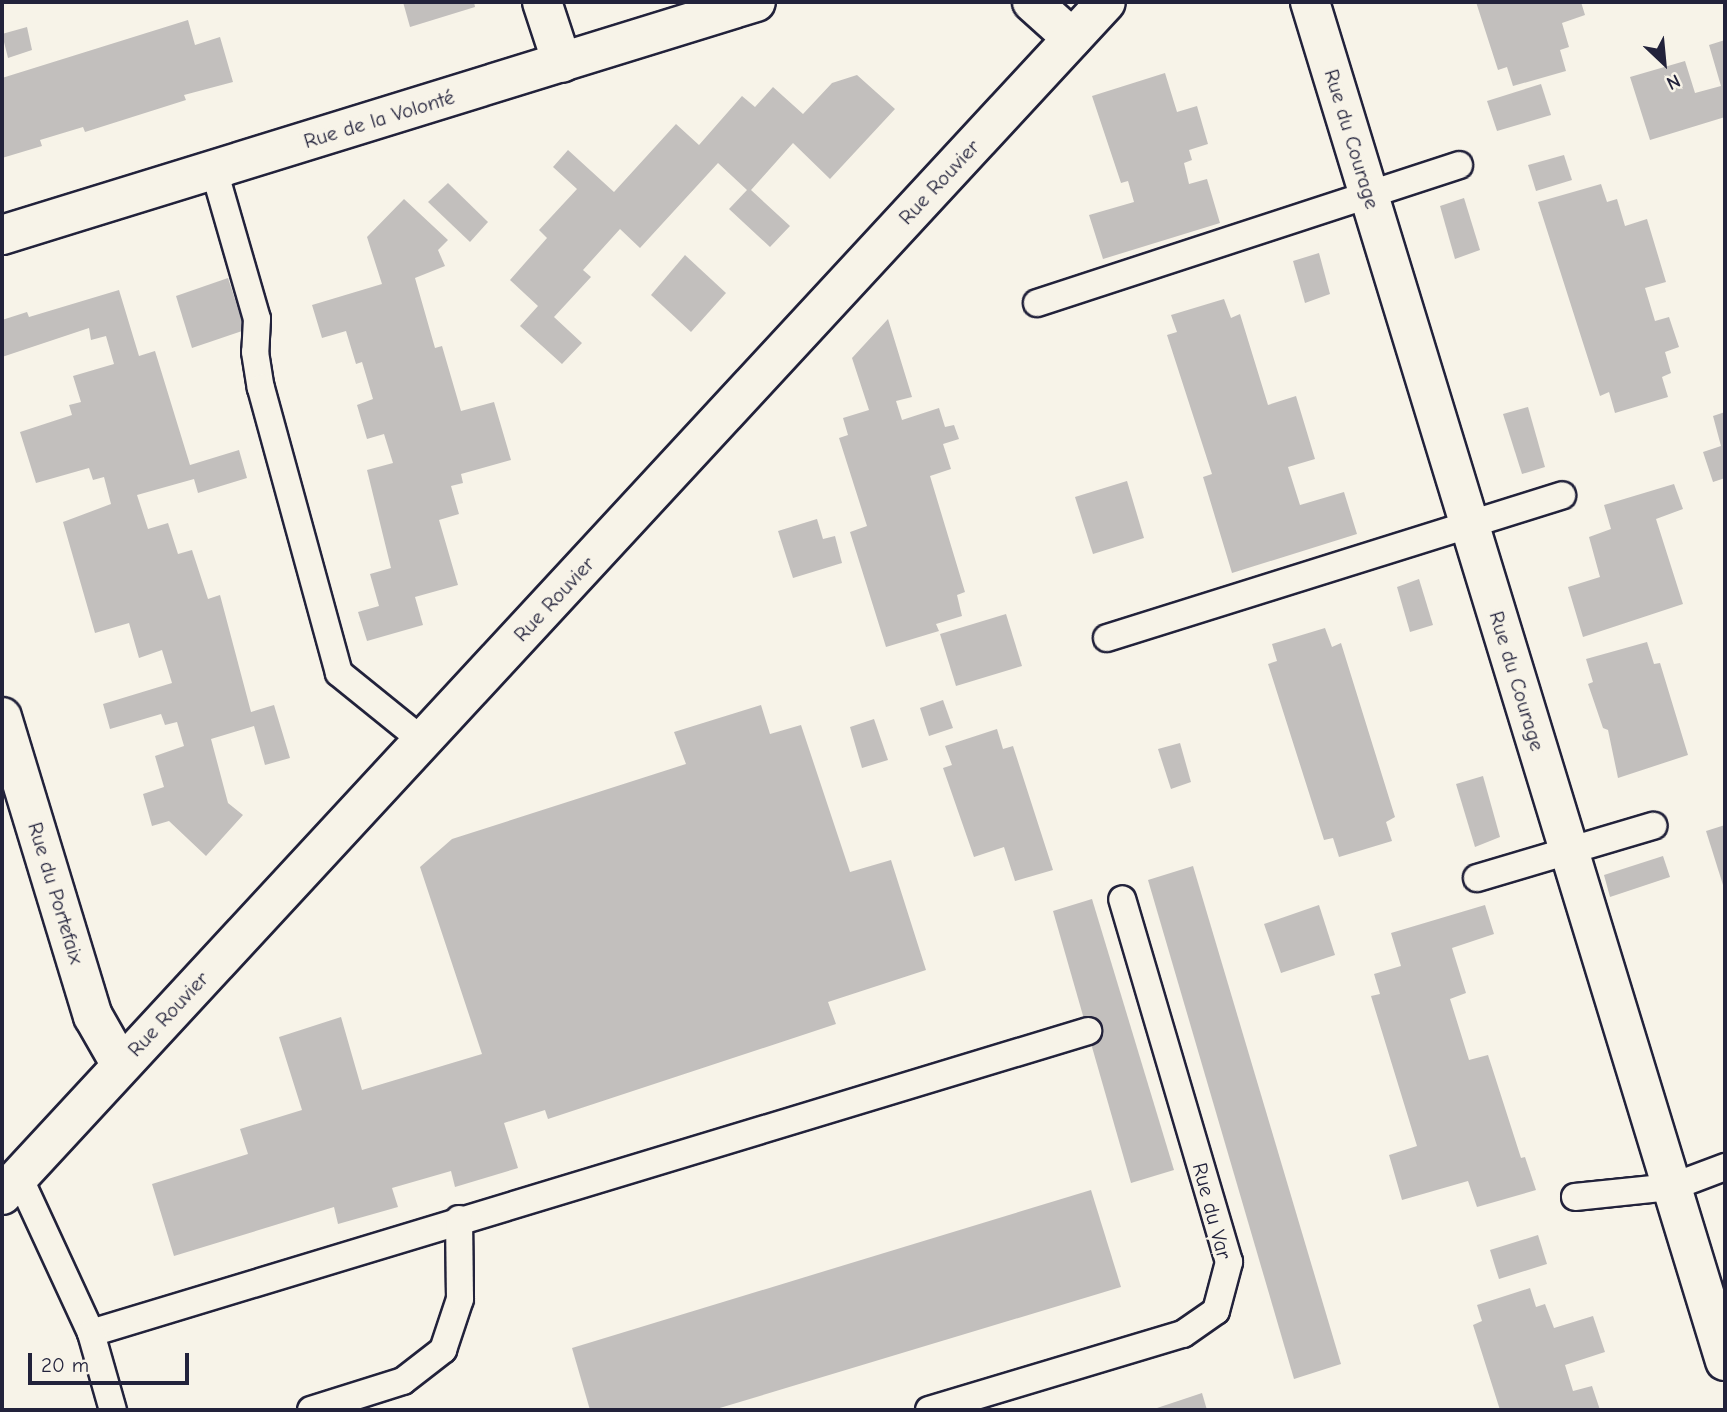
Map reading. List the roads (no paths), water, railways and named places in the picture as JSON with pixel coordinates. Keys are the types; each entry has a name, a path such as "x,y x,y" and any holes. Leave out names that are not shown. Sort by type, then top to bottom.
{"street":[{"path":"542,2 562,63"},
{"name":"Rue de la Volonté","path":"2,235 756,2"},
{"path":"1032,2 1072,38"},
{"name":"Rue Rouvier","path":"10,1186 1105,2"},
{"name":"Rue du Courage","path":"1310,2 1725,1361"},
{"name":"Rue du Portefaix","path":"2,717 93,1016 121,1065"}],"lane":[{"path":"1037,303 1459,165"},
{"path":"214,170 257,319 255,352 261,388 339,673 423,741"},
{"path":"1107,638 1562,495"},
{"path":"1477,878 1570,853 1653,826"},
{"name":"Rue du Var","path":"929,1410 1182,1334 1216,1311 1229,1262 1122,899"},
{"path":"91,1333 459,1219 1088,1031"},
{"path":"1575,1196 1672,1187 1725,1167"},
{"path":"10,1186 91,1333 113,1410"},
{"path":"311,1410 403,1381 443,1350 460,1298 459,1219"}]}
